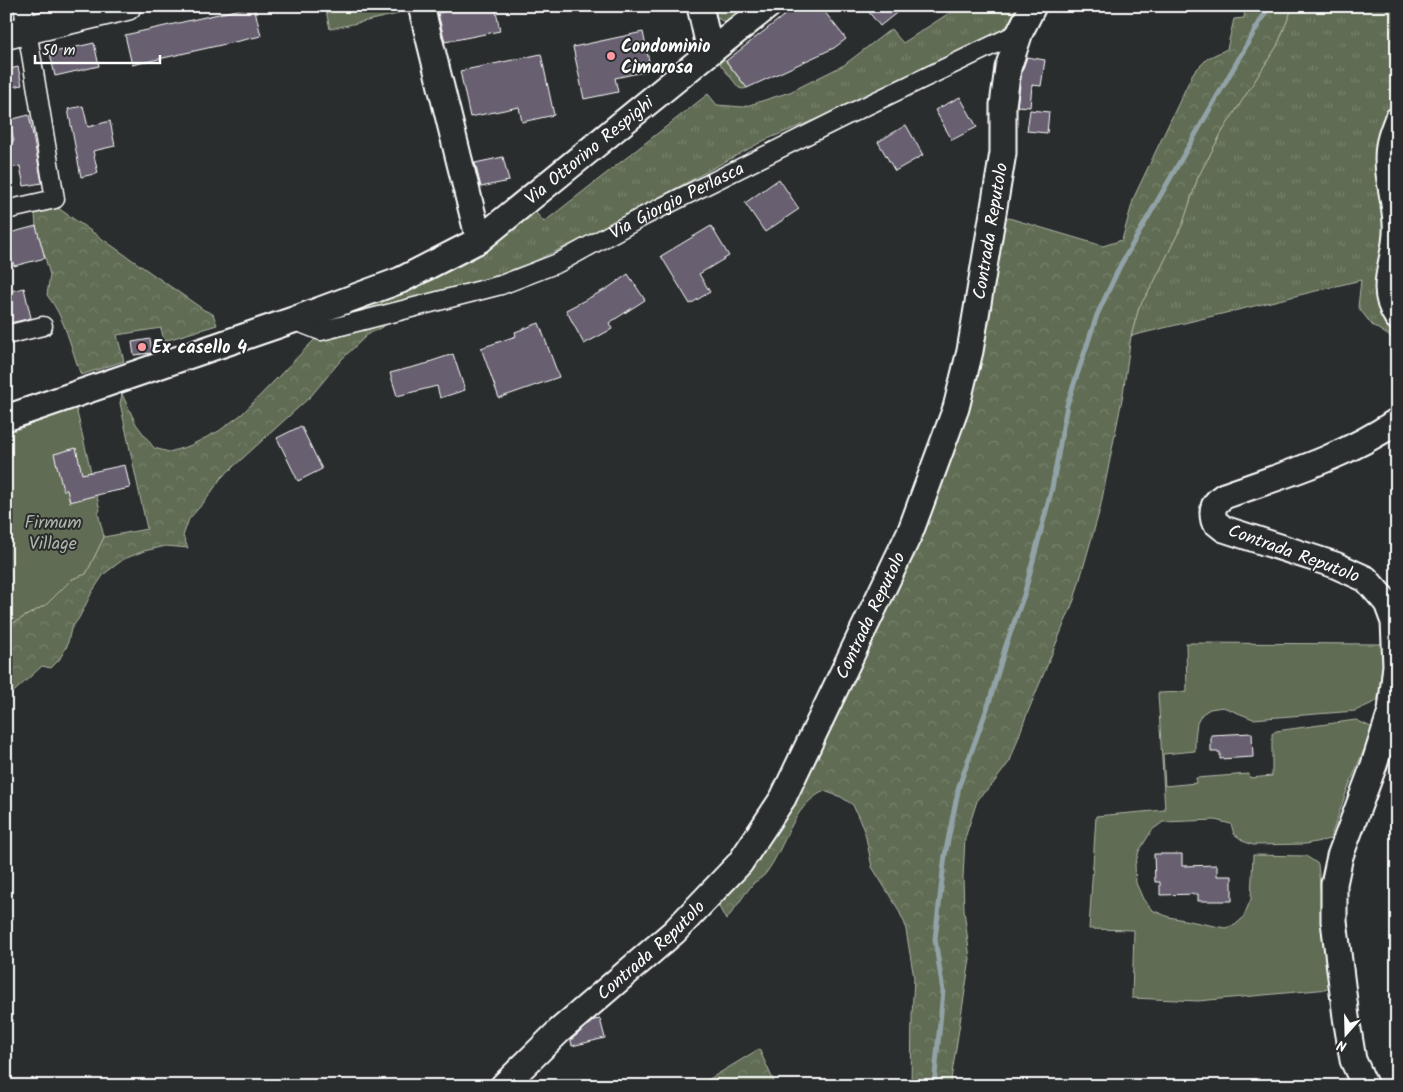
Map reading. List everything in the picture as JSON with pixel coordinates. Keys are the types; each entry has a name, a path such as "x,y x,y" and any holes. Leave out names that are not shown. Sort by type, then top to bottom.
{"main road":[{"path":"19,24 127,6"}],"street":[{"path":"421,6 479,240"},
{"path":"700,6 710,51"},
{"name":"Via Ottorino Respighi","path":"6,418 293,320 401,280 479,240 710,51 768,6"},
{"path":"1020,32 1033,6"},
{"path":"6,210 55,200 19,24"},
{"name":"Via Giorgio Perlasca","path":"293,320 322,331 501,284 558,263 644,216 836,120 1020,32"},
{"name":"Contrada Reputolo","path":"503,1086 559,1031 674,932 740,863 783,798 911,530 956,408 970,351 1003,153 1003,105 1008,68 1020,32"},
{"path":"1397,120 1389,145 1388,166 1397,225 1387,297 1397,317"},
{"path":"6,335 43,326"},
{"name":"Contrada Reputolo","path":"1365,1086 1353,1060 1346,1017 1334,921 1334,884 1340,856 1374,765 1391,711 1396,664 1394,622 1387,603 1366,579 1335,565 1224,529 1214,521 1212,511 1215,502 1224,496 1317,463 1369,440 1397,422"}],"green space":[{"path":"325,6 339,6 340,12 367,6 396,6 398,14 330,29"},
{"path":"722,6 744,6 724,22 711,14"},
{"path":"960,6 1023,6 1008,25 989,38 834,112 765,140 586,237 533,262 499,275 353,316 335,320 330,318 494,241 535,212 544,222 708,94 717,105 743,107 790,92 844,65 891,29 903,43"},
{"path":"1245,6 1293,6 1277,46 1222,132 1198,177 1183,223 1153,284 1139,307 1131,336 1123,394 1100,509 1074,600 1025,719 1010,761 992,785 978,798 965,838 964,910 970,959 950,1086 911,1086 914,978 905,924 897,907 872,867 865,833 853,805 841,797 824,791 813,798 804,807 790,828 766,873 752,885 726,920 716,901 903,564 1002,216 1103,246 1122,240 1134,197 1193,73 1208,58 1227,49 1234,19 1244,18"},
{"path":"1293,6 1397,6 1397,95 1383,140 1382,173 1389,322 1397,331 1397,341 1372,325 1358,307 1361,280 1131,336 1139,307 1153,284 1183,223 1198,177 1222,132 1277,46"},
{"path":"723,58 747,88 739,88 720,64"},
{"path":"58,208 204,310 213,314 217,325 164,341 161,328 117,335 124,361 81,375 63,323 47,295 50,275 36,226 35,214"},
{"path":"408,313 367,335 341,360 311,396 221,478 206,500 189,519 183,536 188,548 166,546 144,551 124,559 104,574 71,629 67,646 59,660 51,668 42,666 6,699 6,627 47,604 72,579 86,574 104,537 147,529 120,403 122,394 136,424 154,448 169,452 189,446 219,431 242,414 318,336 336,338"},
{"name":"Firmum Village","path":"76,408 100,510 98,513 104,537 86,574 72,579 47,604 6,627 6,432"},
{"path":"1186,643 1384,644 1383,673 1377,701 1355,711 1253,719 1223,707 1210,709 1202,714 1197,723 1195,751 1163,754 1165,786 1196,783 1196,778 1249,774 1250,778 1272,776 1272,734 1276,731 1356,720 1373,728 1346,793 1330,839 1306,844 1253,845 1234,834 1231,824 1215,820 1163,822 1152,830 1139,851 1135,865 1136,883 1143,899 1152,910 1169,917 1225,928 1235,925 1243,918 1251,899 1253,855 1306,856 1318,864 1329,989 1198,1001 1132,998 1134,930 1089,929 1096,816 1165,810 1158,693 1187,692"},
{"path":"759,1049 776,1086 698,1086"}],"building":[{"path":"254,6 261,36 132,65 125,35"},
{"path":"473,6 495,6 500,31 445,42 438,13"},
{"path":"796,6 820,6 846,39 834,48 747,88 726,61"},
{"path":"864,6 905,6 880,26"},
{"name":"Condominio Cimarosa","path":"643,32 650,66 643,72 615,78 618,92 584,99 573,47"},
{"path":"94,43 99,66 55,76 50,53"},
{"path":"541,54 554,115 522,122 519,107 470,117 460,71"},
{"path":"1027,57 1045,60 1041,86 1032,85 1030,107 1017,106 1022,71"},
{"path":"18,67 22,85 6,88 6,70"},
{"path":"960,97 977,127 952,140 935,110"},
{"path":"83,106 88,127 110,121 115,146 93,151 98,173 81,177 68,109"},
{"path":"1030,110 1049,112 1047,133 1027,131"},
{"path":"29,115 42,183 24,186 20,166 6,169 6,142 14,141 9,120"},
{"path":"906,125 923,155 895,171 878,142"},
{"path":"503,157 509,181 481,187 475,163"},
{"path":"779,179 799,209 765,232 745,203"},
{"path":"36,226 45,258 14,266 6,234"},
{"path":"711,226 729,256 699,274 710,292 690,304 661,256"},
{"path":"628,274 645,300 609,323 612,329 584,344 566,310 608,288"},
{"path":"24,288 31,318 6,324 6,292"},
{"path":"539,323 559,377 499,398 481,348 516,336 515,332"},
{"name":"Ex casello 4","path":"150,339 152,353 134,355 132,342"},
{"path":"453,354 465,390 440,398 437,386 397,396 390,373 429,363"},
{"path":"301,426 322,469 298,481 277,438"},
{"path":"76,448 82,474 125,465 130,488 70,502 67,490 63,490 54,454"},
{"path":"1252,733 1253,757 1220,759 1220,752 1211,752 1211,735"},
{"path":"1154,854 1182,854 1182,866 1217,865 1217,876 1232,876 1232,901 1198,901 1198,894 1160,895 1160,882 1155,882"},
{"path":"600,1019 605,1038 572,1046 571,1040 594,1020"}],"waterway":[{"path":"934,1086 943,991 935,939 945,855 959,786 989,703 1006,645 1024,595 1052,488 1067,405 1097,315 1120,266 1269,6"}],"place":[{"name":"Condominio Cimarosa","path":"611,56"},
{"name":"Ex casello 4","path":"142,347"}]}
